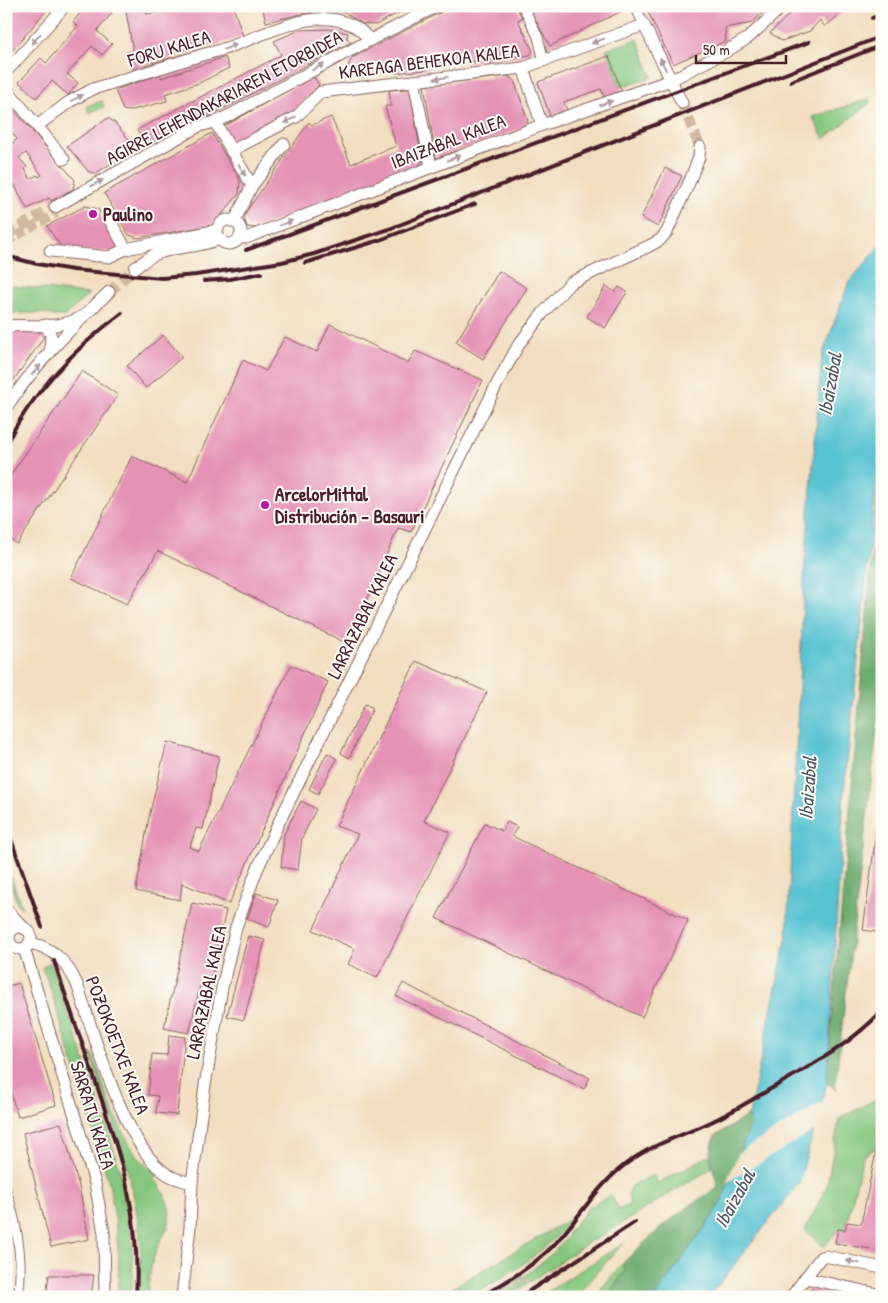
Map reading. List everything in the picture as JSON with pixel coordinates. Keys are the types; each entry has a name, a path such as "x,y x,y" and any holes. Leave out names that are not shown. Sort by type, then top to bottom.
{"street":[{"path":"6,72 65,6"},
{"name":"AGIRRE LEHENDAKARIAREN ETORBIDEA","path":"54,207 199,126 215,122 437,6"},
{"path":"523,6 538,37 544,61"},
{"path":"635,6 682,103"},
{"name":"IBAIZABAL KALEA","path":"240,237 246,238 542,125 671,80 726,52 748,38 783,6"},
{"name":"FORU KALEA","path":"37,126 69,102 93,89 206,54 219,52 274,28 308,17 339,19 355,26 370,40"},
{"name":"KAREAGA BEHEKOA KALEA","path":"231,151 296,117 321,92 523,68 644,25"},
{"path":"523,68 542,125"},
{"path":"414,81 431,167"},
{"path":"6,88 64,159"},
{"path":"215,122 252,186"},
{"path":"234,222 252,186 284,144"},
{"name":"LARRAZABAL KALEA","path":"182,1297 190,1226 192,1183 205,1086 222,988 236,927 256,872 492,393 519,344 542,313 570,283 660,240 667,232 691,178 699,157 700,147"},
{"path":"108,217 126,249"},
{"path":"135,268 153,255 162,252 210,243 219,235 224,222 234,222 239,226 240,237 235,242 228,244 219,235"},
{"path":"50,251 109,257 126,249 219,235"},
{"path":"6,408 19,389 50,353 109,292"},
{"path":"6,326 59,326 87,314"},
{"path":"46,325 51,336 50,353"},
{"path":"6,909 30,937 27,945 17,949 9,938 6,918"},
{"path":"9,938 16,928 25,929"},
{"name":"POZOKOETXE KALEA","path":"27,945 47,948 56,954 69,968 118,1100 135,1136 146,1153 167,1174 192,1183"},
{"name":"SARRATU KALEA","path":"27,945 95,1183 104,1233 105,1297"},
{"path":"6,1190 16,1220 21,1277 18,1297"},
{"path":"791,1297 821,1257 825,1256 882,1268"},
{"path":"805,1278 882,1295"}],"green space":[{"path":"638,39 652,77 620,87 606,49"},
{"path":"869,99 871,102 824,139 812,117"},
{"path":"102,101 104,107 89,113 87,106"},
{"path":"6,285 89,294 65,316 54,316 45,313 6,313"},
{"path":"882,439 882,689 835,1086 837,1090 827,1083"},
{"path":"11,876 22,908 17,904 9,880"},
{"path":"50,962 107,1126 126,1198 132,1248 131,1297 117,1297 119,1260 109,1183 50,987 42,968"},
{"path":"92,1052 124,1135 140,1159 157,1175 155,1179 165,1195 169,1208 170,1220 154,1257 147,1297 139,1297 140,1242 132,1189 116,1131 90,1054"},
{"path":"882,1096 882,1144 863,1156 845,1230 838,1230 823,1248 805,1230 827,1186 839,1119"},
{"path":"749,1115 751,1124 746,1140 722,1200 713,1216 655,1297 606,1297 625,1271 623,1263 634,1252 680,1213 718,1188 710,1155 714,1137"},
{"path":"710,1155 712,1168 592,1240 530,1282 526,1277 492,1297 488,1297 527,1274 547,1258 568,1236 567,1234 589,1207 611,1195 619,1210 630,1204 628,1194 631,1186 653,1175 658,1183"},
{"path":"573,1217 552,1241 525,1263 470,1297 437,1297"},
{"path":"625,1242 596,1273 578,1297 539,1297"},
{"path":"623,1263 625,1271 606,1297 594,1297"},
{"path":"526,1280 528,1283 508,1297 497,1297"}],"water":[{"name":"Ibaizabal","path":"882,244 882,429 844,792 827,1083 799,1183 709,1297 655,1297 713,1216 722,1200 751,1124 749,1115 787,935 805,562 822,356 849,282"}],"pier":[{"path":"825,1101 817,1129 726,1183 739,1152"}],"building":[{"path":"6,6 50,6 6,58"},
{"path":"84,6 104,6 112,13 97,31 112,44 102,55 92,46 67,74 78,83 68,95 52,81 36,98 19,82 41,58 46,63 78,26 73,22"},
{"path":"125,6 145,6 147,14 199,8 199,6 233,6 243,36 145,65 142,69 138,70 130,67 127,52 133,51"},
{"path":"262,6 412,6 375,25 360,23 345,12 316,11 266,22"},
{"path":"453,6 516,6 522,18 518,20 533,51 530,55 467,62 463,52 425,70 396,73 392,65 361,78 352,74 348,66 352,58"},
{"path":"533,6 620,6 622,11 550,46 533,15"},
{"path":"645,6 770,6 752,23 725,28 726,41 673,64"},
{"path":"798,6 849,6 825,27 820,20 810,31 782,41 770,33"},
{"path":"329,29 348,33 347,38 351,42 148,148 137,130 281,55 274,41 300,30"},
{"path":"609,56 621,91 604,97 601,89 564,102 567,110 550,116 538,82"},
{"path":"225,57 229,68 199,83 165,94 167,101 129,111 123,110 115,90 161,74 161,78"},
{"path":"313,76 319,85 293,113 234,145 223,127"},
{"path":"507,76 514,80 528,121 524,128 436,158 424,85"},
{"path":"410,89 422,161 418,169 256,228 247,227 244,218 246,212 309,122 312,125 331,117 351,164 396,146 385,106 391,106 389,90"},
{"path":"6,101 75,180 73,189 51,201 49,198 27,209 11,178 8,179 6,176 6,139 10,145 17,139 6,125","holes":["26,153 42,175 38,177 37,175 30,179 25,169 27,167 19,158"]},
{"path":"108,118 114,122 136,148 96,173 89,172 67,146"},
{"path":"212,133 240,181 239,194 213,225 138,238 129,235 104,193"},
{"path":"665,168 682,176 658,227 641,218"},
{"path":"85,206 98,209 118,246 116,252 63,250 47,226"},
{"path":"499,271 527,288 483,359 456,342"},
{"path":"606,286 615,292 619,287 627,292 605,328 587,317"},
{"name":"ArcelorMittal Distribución - Basauri","path":"330,324 408,363 415,351 483,380 411,532 398,528 348,644 158,551 127,604 71,578 132,456 187,482 243,360 266,371 285,337 317,352"},
{"path":"35,329 44,337 6,391 6,331"},
{"path":"163,335 182,357 146,388 127,366"},
{"path":"82,371 118,395 17,544 6,537 6,503 11,496 6,492 6,482"},
{"path":"416,661 487,692 424,821 450,832 377,978 348,964 355,949 313,930 358,834 336,826"},
{"path":"291,665 328,682 229,904 182,883 180,900 136,891 149,817 167,742 219,756 203,829 196,828 190,847 199,851"},
{"path":"365,704 373,708 349,758 341,753"},
{"path":"327,753 337,759 318,794 309,789"},
{"path":"301,801 316,809 302,838 298,870 281,867 284,834"},
{"path":"507,822 517,827 512,836 688,920 642,1017 436,918 485,823 502,831"},
{"path":"877,827 882,828 882,933 863,930"},
{"path":"256,893 278,900 269,927 247,919"},
{"path":"192,903 226,910 210,984 201,982 189,1033 164,1028"},
{"path":"248,936 265,940 244,1020 227,1016"},
{"path":"19,983 56,1105 18,1117 6,1078 6,987"},
{"path":"403,983 590,1078 584,1089 396,996"},
{"path":"169,1035 185,1037 177,1115 156,1113 158,1096 148,1095 152,1054 167,1055"},
{"path":"61,1123 79,1186 89,1239 51,1247 23,1133"},
{"path":"882,1144 882,1251 835,1243 838,1229 845,1230 847,1222 861,1224 877,1147"},
{"path":"49,1275 94,1275 91,1297 46,1297"},
{"path":"809,1289 842,1296 842,1297 804,1297"}],"tunnel":[{"path":"682,103 700,147"},
{"path":"6,235 55,207"},
{"path":"6,242 57,213"},
{"path":"109,292 135,268"}],"railway":[{"path":"872,18 882,14"},
{"path":"6,256 73,270 162,278 196,275 282,262 314,254 389,229 882,36"},
{"path":"246,250 809,42"},
{"path":"791,81 882,45"},
{"path":"305,263 377,241 475,204"},
{"path":"204,281 230,279 261,273"},
{"path":"6,444 29,407 56,372 88,341 122,313"},
{"path":"6,825 42,927"},
{"path":"54,961 112,1132 127,1185 135,1239 137,1267 136,1297"},
{"path":"480,1297 518,1274 546,1253 608,1179 630,1161 659,1144 727,1114 803,1070 844,1044 882,1011"},
{"path":"520,1297 635,1222"}],"place":[{"name":"Paulino","path":"93,214"},
{"name":"ArcelorMittal Distribución - Basauri","path":"265,505"}]}
